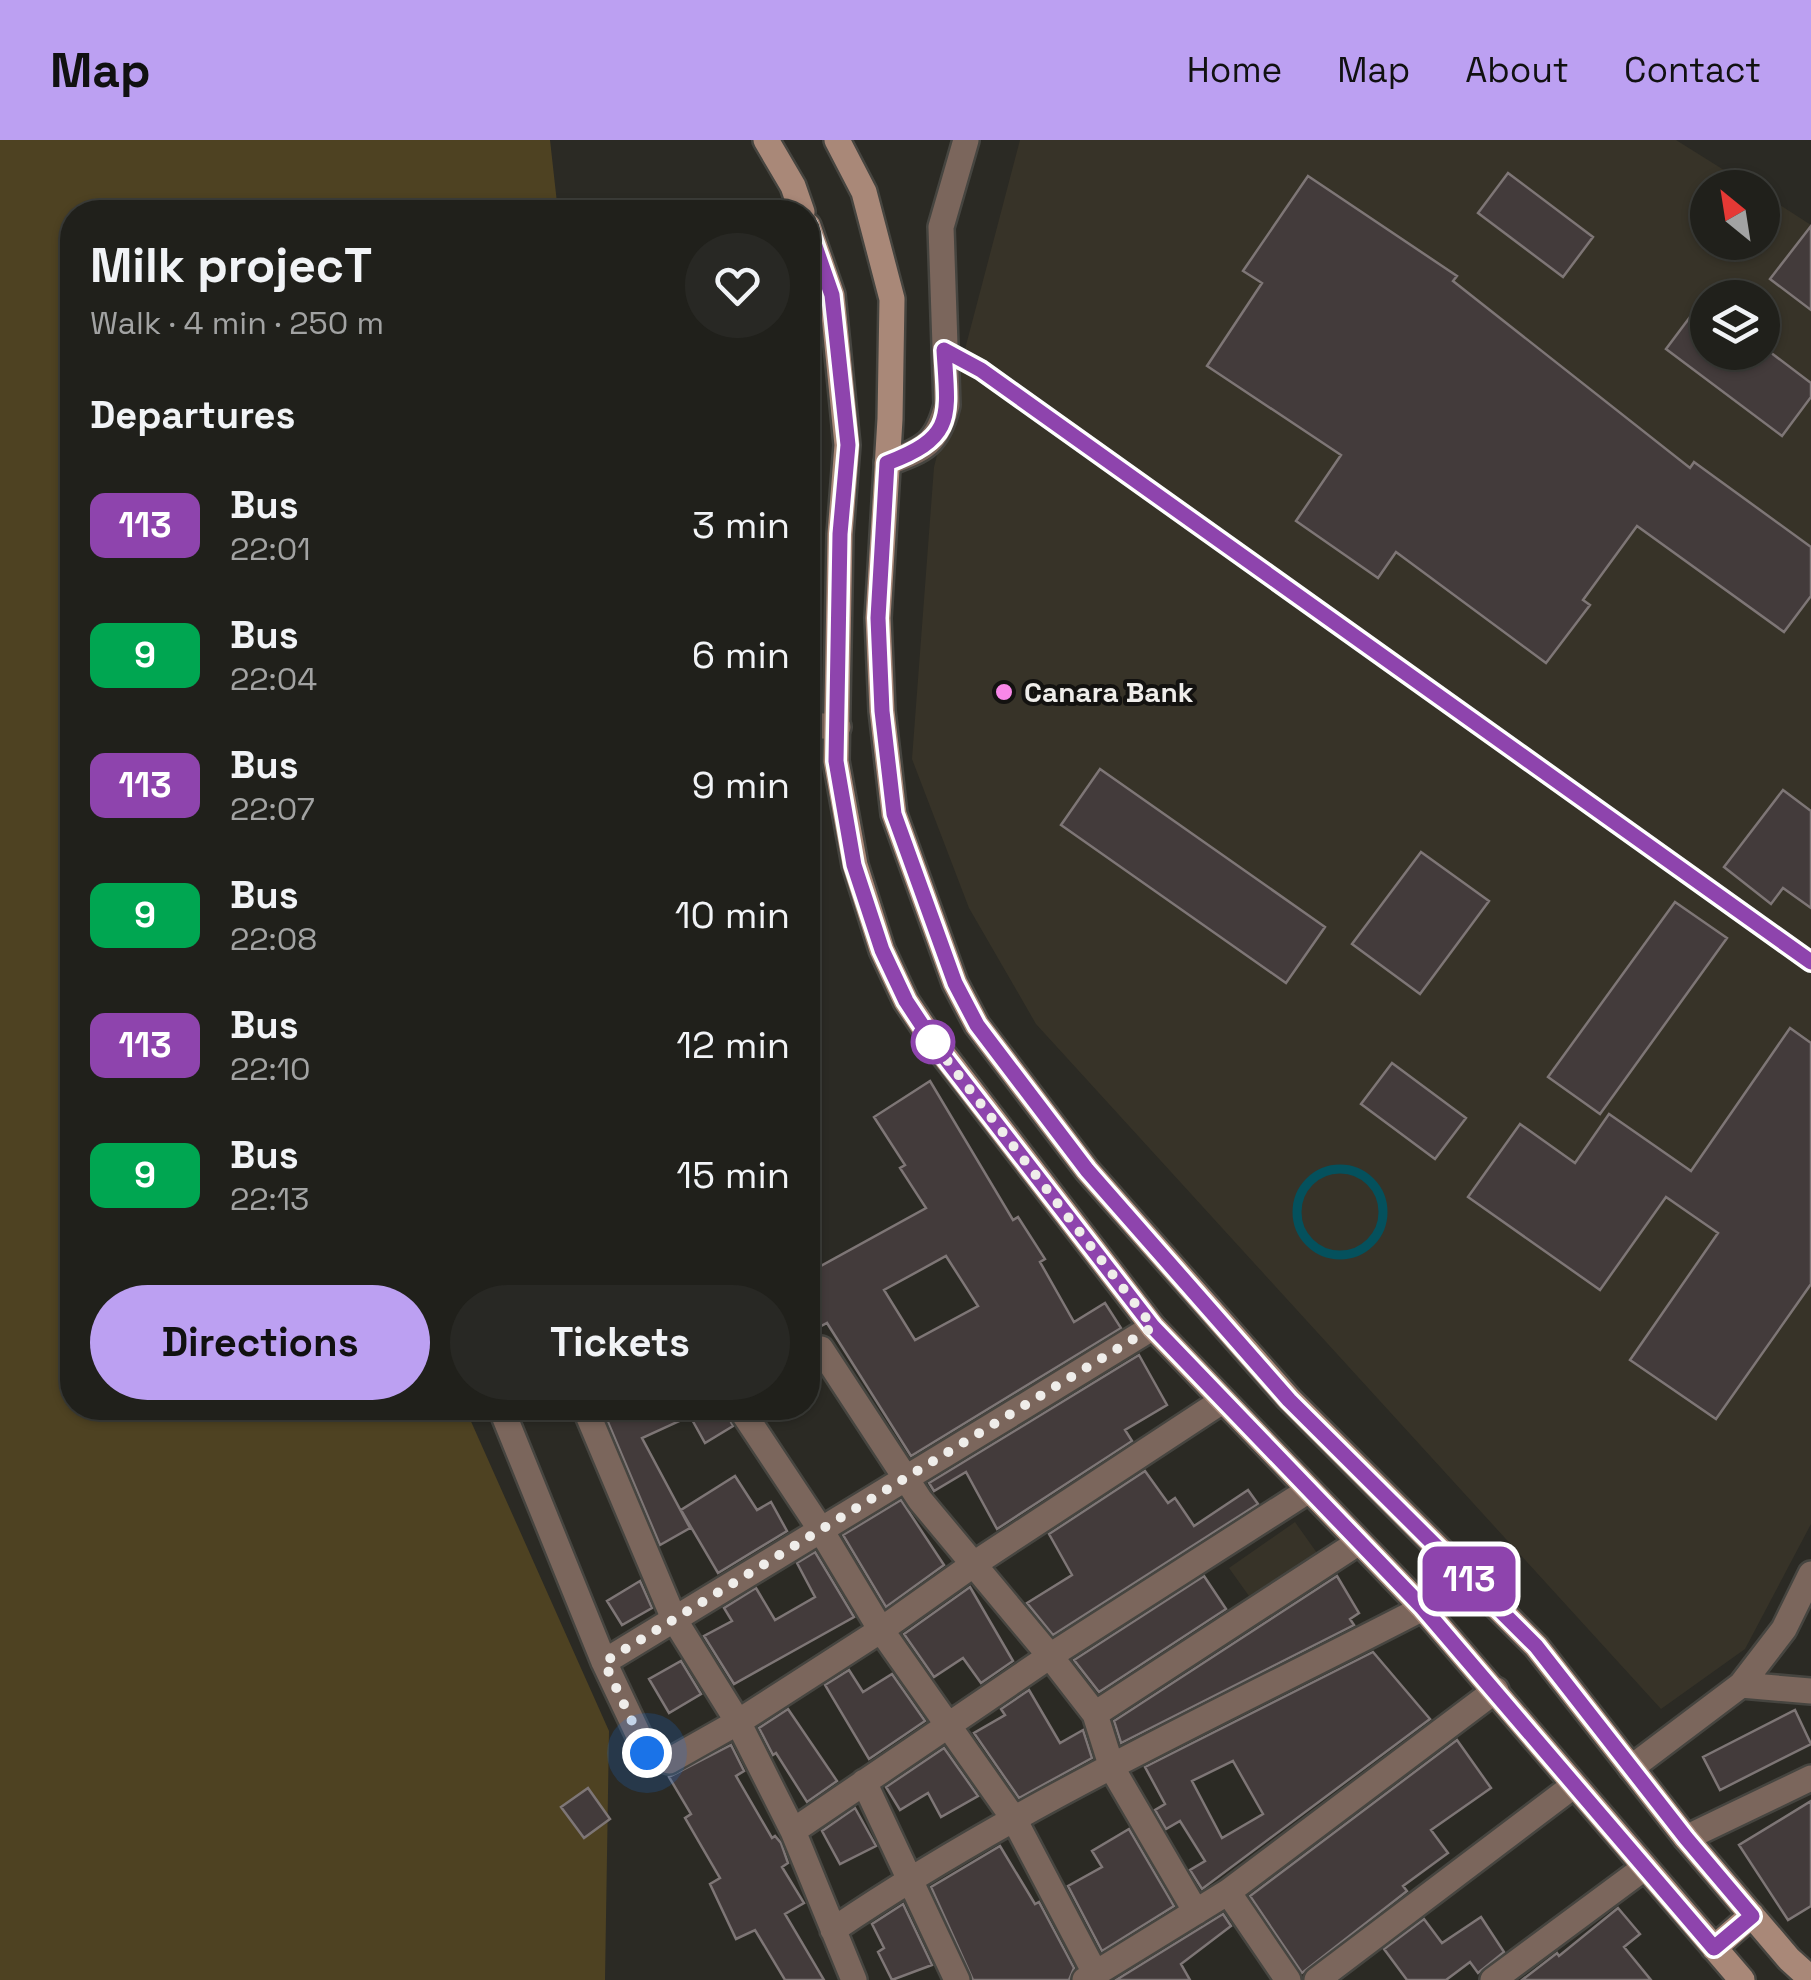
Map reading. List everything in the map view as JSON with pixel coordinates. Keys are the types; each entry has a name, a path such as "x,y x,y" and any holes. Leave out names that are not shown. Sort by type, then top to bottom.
{"street":[{"path":"766,140 798,200"},
{"path":"836,140 864,192 892,299 890,419 878,618 882,711 894,814 955,983 977,1025 1087,1170 1302,1413 1536,1646 1686,1838 1811,1979"},
{"path":"887,463 922,450 940,432 947,405 941,227 966,140"},
{"path":"820,260 832,295 848,445 840,534 836,761 854,865 882,950 906,1001 933,1042 1153,1327 1423,1608 1742,1980"},
{"path":"820,726 838,728"},
{"path":"604,1662 1153,1327"},
{"path":"821,1349 905,1480 1095,1714 1112,1768 1196,1912"},
{"path":"506,1420 604,1662 647,1753 668,1761 738,1722 881,1630 1222,1401"},
{"path":"592,1420 674,1619 738,1722 793,1831 854,1980"},
{"path":"748,1420 820,1528 881,1630 1014,1819 1090,1976 1228,1892 1496,1690"},
{"path":"793,1831 1050,1656 1310,1490"},
{"path":"1095,1714 1360,1542"},
{"path":"1631,1768 1741,1685 1784,1629 1811,1574"},
{"path":"833,1930 910,1877 1014,1819 1423,1608"},
{"path":"1741,1685 1811,1692"},
{"path":"1686,1838 1811,1778"},
{"path":"864,1782 957,1980"},
{"path":"1317,1980 1573,1786"},
{"path":"1493,1980 1644,1868"},
{"path":"1228,1892 1288,1980"},
{"path":"1714,1948 1752,1916"}],"lane":[{"path":"944,350 981,370 1811,962"}],"shaded area":[{"path":"0,140 550,140 557,200 60,200 60,1420 470,1420 609,1731 605,1980 0,1980"},
{"path":"1020,140 1676,140 1724,170 1690,170 1690,260 1780,260 1780,205 1811,225 1811,1524 1745,1649 1661,1709 1036,1024 969,908 912,759 934,467"},
{"path":"1295,1522 1317,1553 1249,1596 1229,1568"}],"building":[{"path":"1508,173 1593,237 1563,277 1478,213"},
{"path":"1308,176 1457,276 1453,281 1690,468 1694,462 1811,547 1811,596 1784,632 1637,526 1583,600 1590,605 1546,663 1396,552 1378,578 1296,521 1341,455 1207,366 1262,283 1243,271"},
{"path":"1811,226 1811,310 1780,287 1780,280 1770,279"},
{"path":"1690,317 1690,367 1666,349"},
{"path":"1780,360 1811,383 1811,397 1782,436 1694,370 1780,370"},
{"path":"1100,769 1325,927 1286,983 1061,825"},
{"path":"1783,790 1811,811 1811,908 1783,888 1771,904 1724,867"},
{"path":"1421,852 1489,901 1420,994 1352,944"},
{"path":"1675,902 1727,938 1600,1114 1548,1077"},
{"path":"1790,1028 1811,1043 1811,1284 1716,1419 1630,1360 1718,1233 1666,1197 1600,1290 1468,1197 1520,1124 1575,1163 1609,1114 1691,1171"},
{"path":"1392,1063 1466,1118 1435,1159 1361,1104"},
{"path":"930,1081 1013,1220 1018,1217 1045,1259 1040,1262 1074,1322 1105,1303 1121,1328 911,1456 827,1323 820,1327 820,1266 926,1208 900,1168 905,1165 874,1117","holes":["946,1256 978,1306 915,1340 884,1290"]},
{"path":"1139,1355 1167,1405 1125,1430 1132,1441 997,1529 966,1472 934,1491 929,1483"},
{"path":"607,1420 681,1420 642,1438 690,1528 660,1545"},
{"path":"692,1420 730,1420 733,1426 705,1443"},
{"path":"1145,1471 1168,1503 1175,1498 1194,1526 1248,1490 1258,1504 1053,1635 1027,1603 1072,1575 1049,1534"},
{"path":"735,1476 757,1510 771,1502 787,1531 718,1573 681,1510"},
{"path":"901,1500 944,1565 886,1607 843,1535"},
{"path":"815,1552 854,1617 734,1684 704,1636 732,1621 724,1608 756,1588 775,1620 815,1597 797,1563"},
{"path":"1204,1576 1226,1609 1099,1692 1074,1660"},
{"path":"1337,1576 1359,1613 1350,1619 1354,1625 1121,1743 1114,1721"},
{"path":"640,1581 652,1608 622,1625 607,1601"},
{"path":"970,1587 1013,1661 981,1683 963,1658 934,1677 904,1634"},
{"path":"1373,1652 1430,1719 1202,1889 1190,1870 1205,1861 1180,1821 1166,1829 1155,1810 1165,1804 1145,1767","holes":["1233,1761 1263,1814 1222,1838 1192,1781"]},
{"path":"681,1661 701,1694 669,1713 649,1679"},
{"path":"849,1670 863,1692 892,1674 925,1721 869,1759 825,1685"},
{"path":"1029,1690 1060,1743 1083,1730 1092,1758 1019,1798 974,1733 1005,1715 1001,1709"},
{"path":"788,1709 837,1781 807,1802 759,1728"},
{"path":"1795,1710 1811,1744 1720,1790 1703,1757"},
{"path":"1457,1740 1491,1788 1431,1830 1448,1853 1403,1886 1407,1891 1302,1973 1250,1896"},
{"path":"731,1745 744,1771 736,1776 772,1838 775,1836 781,1843 788,1863 782,1867 804,1903 785,1914 824,1980 785,1980 755,1930 736,1939 710,1884 720,1878 685,1818 691,1814 669,1777"},
{"path":"944,1748 978,1796 941,1817 928,1793 900,1810 886,1787"},
{"path":"588,1788 610,1819 584,1838 561,1807"},
{"path":"1811,1801 1811,1906 1788,1920 1739,1845"},
{"path":"855,1808 876,1846 840,1864 822,1831"},
{"path":"1129,1829 1174,1906 1102,1951 1068,1886 1102,1867 1092,1851"},
{"path":"1000,1846 1035,1904 1039,1902 1074,1968 1069,1980 973,1980 931,1887"},
{"path":"903,1904 932,1965 892,1980 878,1952 884,1948 872,1924"},
{"path":"1618,1908 1640,1934 1624,1947 1651,1980 1522,1980 1557,1953 1559,1956"},
{"path":"1223,1914 1231,1926 1181,1964 1190,1980 1116,1980"},
{"path":"1481,1917 1504,1952 1478,1973 1470,1962 1446,1980 1407,1980 1384,1949 1424,1919 1442,1943"}],"waterway":[{"path":"1340,1169 1370,1182 1383,1212 1370,1242 1340,1255 1310,1242 1297,1212 1310,1182 1340,1169"}],"bus line":[{"name":"113","path":"820,260 832,295 848,445 840,534 836,761 854,865 882,950 906,1001 933,1042 1153,1327 1423,1608 1714,1948 1752,1916 1536,1646 1289,1400 1087,1170 977,1025 955,983 894,814 882,711 878,618 887,463 922,450 940,432 947,405 944,350 981,370 1811,962"}],"place":[{"name":"Canara Bank","path":"1004,692"}],"route":[{"path":"647,1753 604,1662 1153,1327 933,1042"}]}
